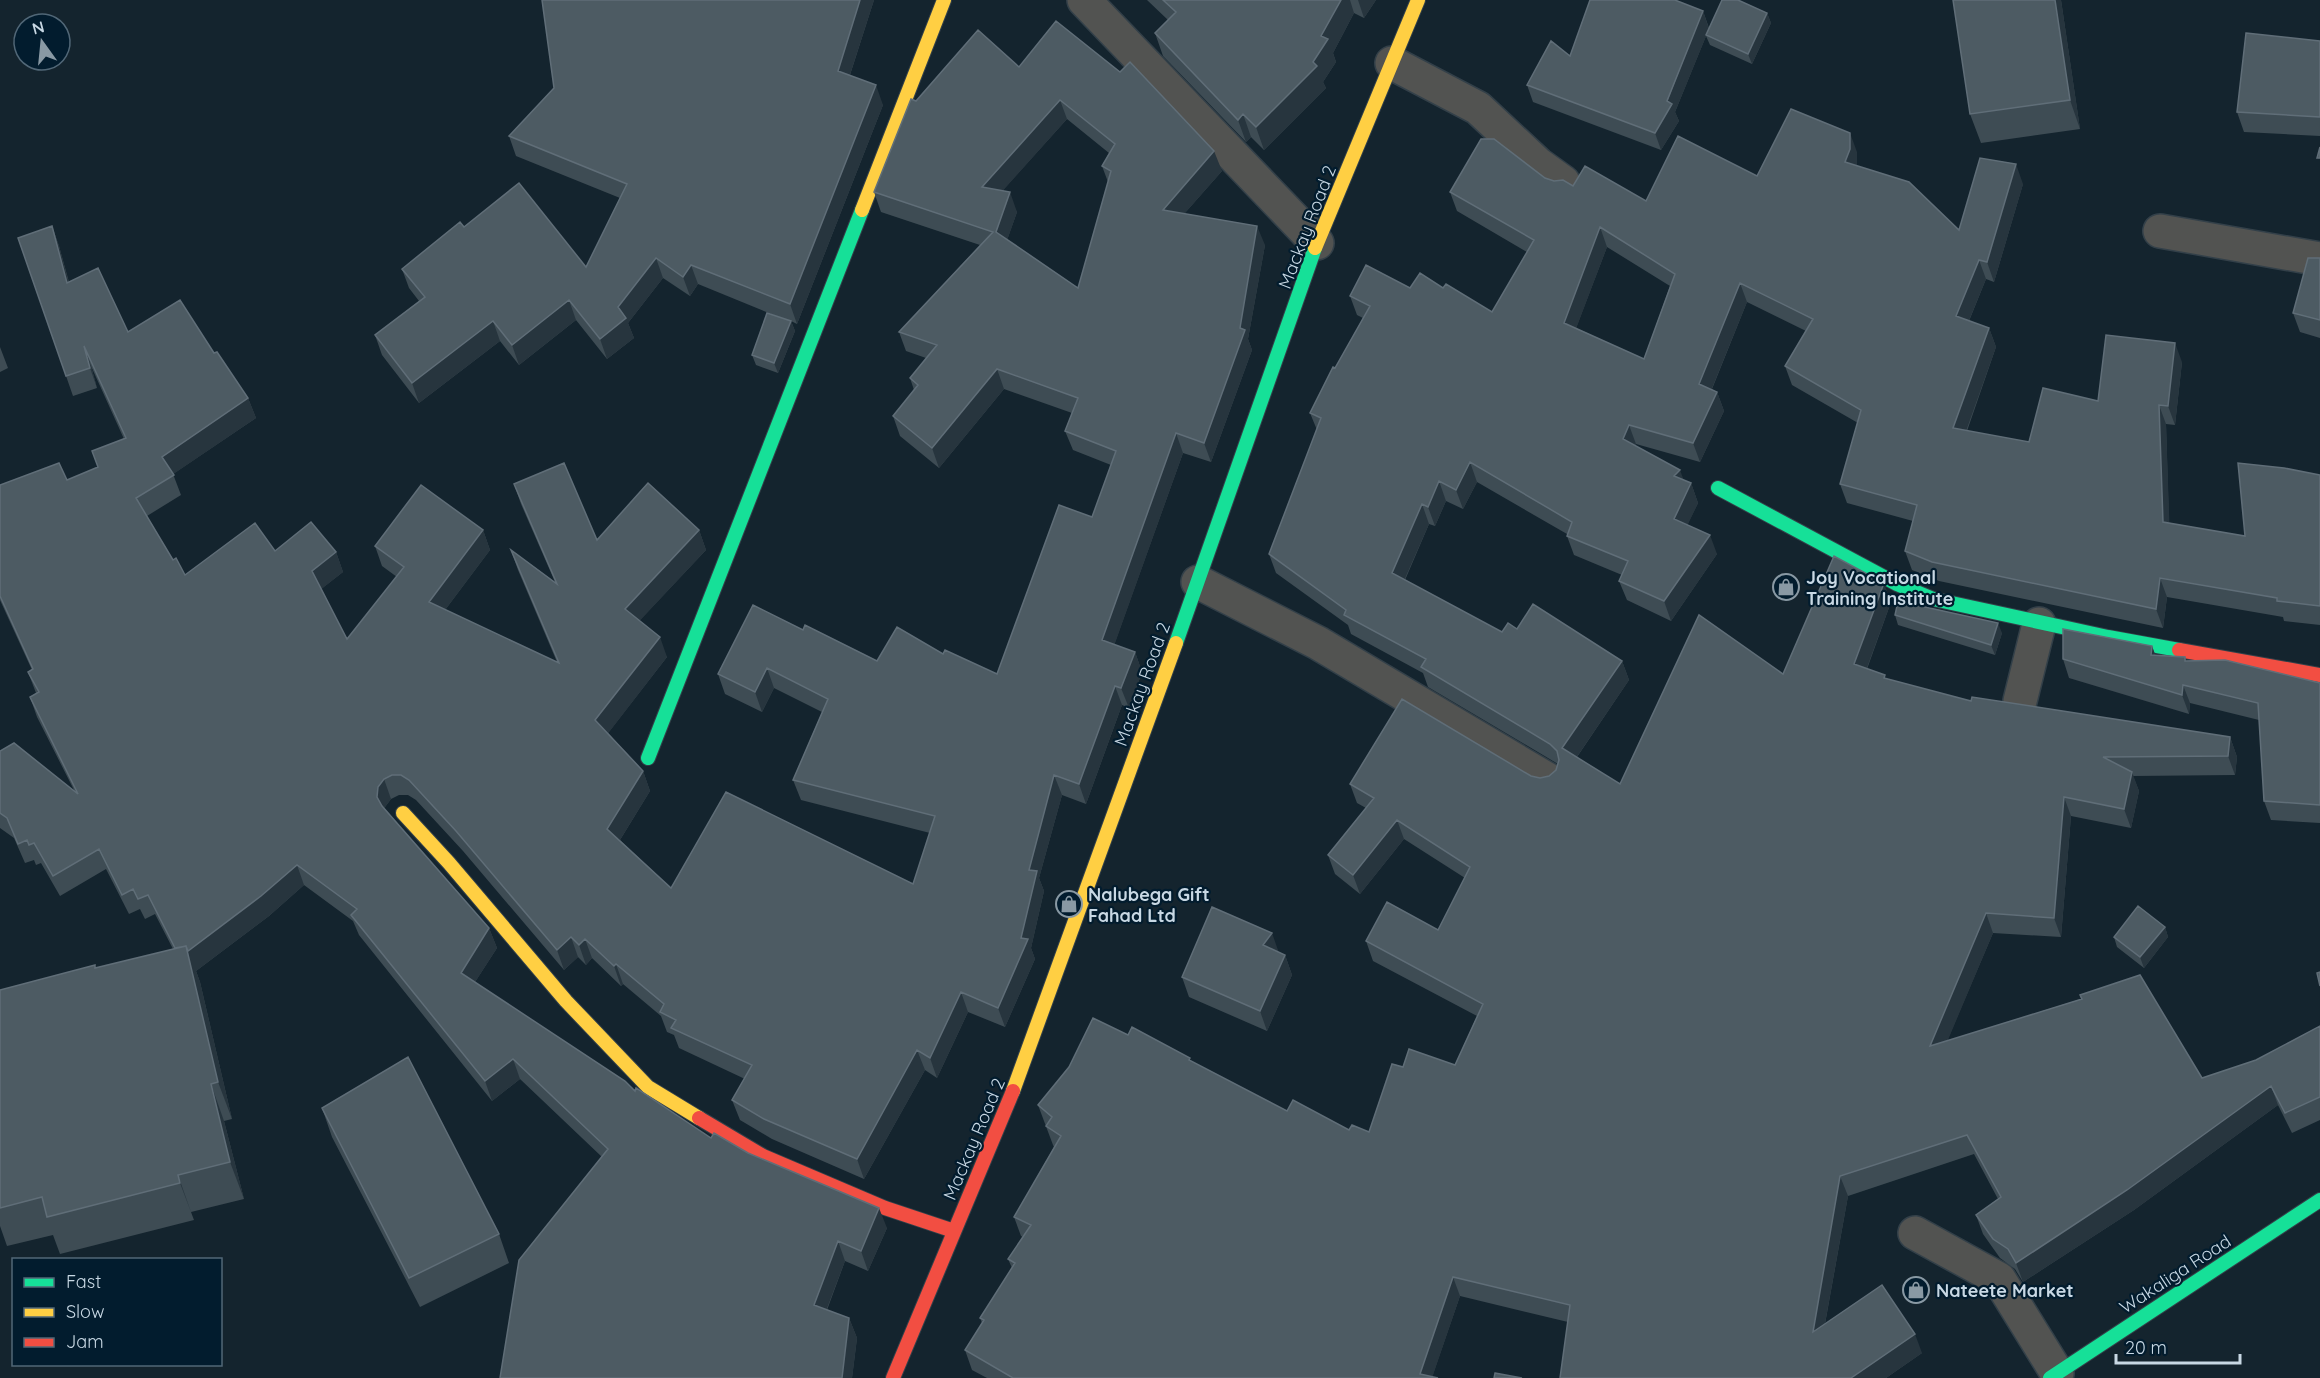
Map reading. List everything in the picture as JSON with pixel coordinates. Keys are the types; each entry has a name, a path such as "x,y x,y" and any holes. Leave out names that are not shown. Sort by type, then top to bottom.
{"street":[{"path":"648,758 945,0"},
{"path":"1084,0 1317,243"},
{"name":"Mackay Road 2","path":"893,1378 1018,1080 1198,582 1317,243 1418,0"},
{"path":"1392,63 1478,108 1538,164 1563,182"},
{"path":"2160,231 2320,259"},
{"path":"1718,488 1896,585 1933,599 2039,624 2320,675"},
{"path":"1198,582 1318,643 1547,779"},
{"path":"2020,701 2039,624"},
{"path":"403,813 449,863 566,1001 648,1087 763,1156 885,1208 954,1231"},
{"name":"Wakaliga Road","path":"2054,1376 2320,1200"},
{"path":"1915,1233 2000,1279 2054,1376"}],"building":[{"path":"542,0 860,0 838,71 876,85 790,304 691,265 683,277 656,258 618,307 626,318 600,339 569,300 512,345 493,321 412,383 375,335 425,297 402,269 460,222 464,227 519,183 586,267 627,184 509,136 554,88"},
{"path":"1163,0 1341,0 1321,36 1328,39 1313,62 1317,66 1256,127 1243,114 1238,120 1155,33 1176,12"},
{"path":"1590,0 1675,0 1703,11 1667,101 1672,104 1655,133 1527,85 1551,41 1570,56"},
{"path":"1722,0 1738,0 1767,13 1748,54 1706,35"},
{"path":"1953,0 2055,0 2070,100 1970,114"},
{"path":"1056,21 1120,72 1130,62 1214,151 1163,210 1257,226 1240,328 1245,330 1204,443 1176,433 1102,640 1135,652 1121,688 1115,686 1079,784 1054,775 1029,870 1037,871 1021,938 1028,939 998,1008 961,992 930,1058 917,1050 857,1159 764,1119 732,1100 752,1065 671,1028 676,1020 660,1012 664,1004 616,964 614,966 585,939 579,945 571,937 557,950 456,831 409,780 401,775 392,775 384,779 378,787 377,797 382,806 489,928 461,973 625,1081 635,1091 636,1088 711,1138 714,1133 748,1153 879,1208 861,1251 838,1241 814,1305 849,1318 842,1378 500,1378 519,1260 608,1149 513,1059 485,1081 351,915 357,909 297,865 261,896 188,951 186,946 175,948 148,895 138,899 133,889 122,895 99,849 53,876 34,843 29,845 27,840 18,844 7,818 0,813 0,751 14,743 78,794 30,697 39,692 28,672 33,669 0,596 0,485 59,463 67,480 98,467 92,451 126,438 84,346 90,368 66,376 18,238 52,226 67,283 98,268 128,332 180,300 214,353 217,352 248,398 162,457 174,475 136,498 173,560 176,558 185,575 255,523 275,551 311,522 336,552 312,571 347,639 404,567 375,546 421,485 483,530 429,602 559,663 511,550 557,584 514,484 564,463 597,540 648,483 699,530 625,609 660,637 595,720 643,771 607,829 671,888 726,792 913,884 935,816 793,780 828,699 767,668 755,692 718,674 753,605 803,630 805,625 877,661 897,627 943,654 945,650 997,674 1059,505 1092,517 1116,451 1065,431 1078,398 997,369 932,448 893,416 918,385 910,378 937,345 899,332 993,232 874,192 911,99 916,101 978,30 1019,67","holes":["1060,100 1115,144 1102,166 1111,171 1078,288 996,232 1010,192 982,187"]},
{"path":"2246,33 2320,41 2320,117 2237,112"},
{"path":"1791,109 1850,133 1850,149 1845,162 1909,182 1959,230 1980,158 2016,164 1987,262 1979,260 1956,316 1989,328 1953,428 2029,442 2043,388 2098,401 2106,335 2175,343 2168,406 2159,405 2163,522 2245,536 2238,463 2320,475 2320,606 2277,601 2277,598 2160,578 2156,609 1932,562 1905,551 1917,505 1840,484 1861,410 1785,366 1813,319 1740,283 1699,384 1717,392 1693,443 1629,425 1623,439 1680,470 1674,476 1691,483 1674,519 1710,535 1664,601 1619,581 1628,561 1567,536 1572,522 1470,462 1456,490 1439,481 1428,507 1422,504 1392,573 1502,632 1508,623 1517,629 1533,604 1622,661 1562,748 1620,784 1699,615 1783,674 1834,556 1884,583 1854,664 1885,675 1884,678 1971,701 1972,697 2230,737 2228,756 2103,757 2132,772 2124,809 2064,797 2054,918 1986,913 1930,1046 2082,999 2080,995 2140,975 2202,1078 2256,1060 2320,1026 2320,1097 2285,1113 2271,1086 2127,1190 2016,1263 2008,1249 1993,1239 1976,1215 2001,1197 1967,1135 1840,1176 1813,1332 1882,1285 1915,1334 1851,1378 1560,1378 1570,1305 1453,1277 1420,1374 1438,1378 1013,1378 965,1350 984,1320 980,1318 1015,1263 1008,1259 1031,1225 1014,1217 1061,1136 1046,1126 1052,1117 1038,1105 1069,1067 1093,1018 1128,1035 1132,1027 1190,1058 1189,1060 1287,1111 1293,1100 1349,1130 1352,1125 1369,1132 1392,1064 1403,1067 1409,1049 1455,1065 1483,1004 1366,941 1387,902 1438,930 1470,867 1397,820 1353,875 1328,855 1374,798 1350,784 1402,699 1531,776 1540,778 1549,776 1556,770 1559,760 1557,751 1550,744 1421,667 1426,659 1344,615 1346,610 1269,554 1321,418 1310,413 1333,367 1335,368 1370,306 1350,296 1366,265 1410,288 1420,273 1443,288 1446,284 1492,312 1534,240 1450,192 1481,139 1494,139 1545,178 1554,181 1563,180 1573,186 1585,166 1646,201 1678,136 1757,176","holes":["1600,227 1675,274 1644,359 1564,323"]},
{"path":"2308,258 2320,258 2320,320 2293,313"},
{"path":"767,313 791,321 774,363 752,355"},
{"path":"1899,597 1925,607 1998,623 1991,645 1895,615"},
{"path":"2063,629 2152,646 2151,655 2185,657 2185,661 2225,660 2320,683 2320,805 2264,801 2258,703 2183,685 2182,695 2063,659"},
{"path":"2138,906 2165,927 2140,957 2114,937"},
{"path":"1212,907 1272,933 1263,945 1285,955 1260,1011 1182,977"},
{"path":"186,946 218,1082 211,1084 230,1162 178,1175 180,1183 47,1217 42,1197 0,1208 0,990 95,965 95,968"},
{"path":"408,1057 499,1234 409,1278 322,1108"},
{"path":"1495,1373 1522,1378 1494,1378"}],"traffic: fast":[{"path":"648,758 862,210"},
{"path":"1176,643 1315,248"},
{"path":"1718,488 1897,584 1933,599 2179,650"},
{"path":"2050,1378 2320,1200"}],"traffic: slow":[{"path":"862,210 944,0"},
{"path":"1315,248 1418,0"},
{"path":"1013,1091 1176,643"},
{"path":"403,813 449,863 566,1001 648,1087 699,1118"}],"traffic: jam":[{"path":"2179,650 2320,675"},
{"path":"893,1378 1013,1091"},
{"path":"699,1118 763,1156 885,1208 954,1231"}],"place":[{"name":"Joy Vocational Training Institute","path":"1786,587"},
{"name":"Nalubega Gift Fahad Ltd","path":"1069,904"},
{"name":"Nateete Market","path":"1916,1290"}]}
